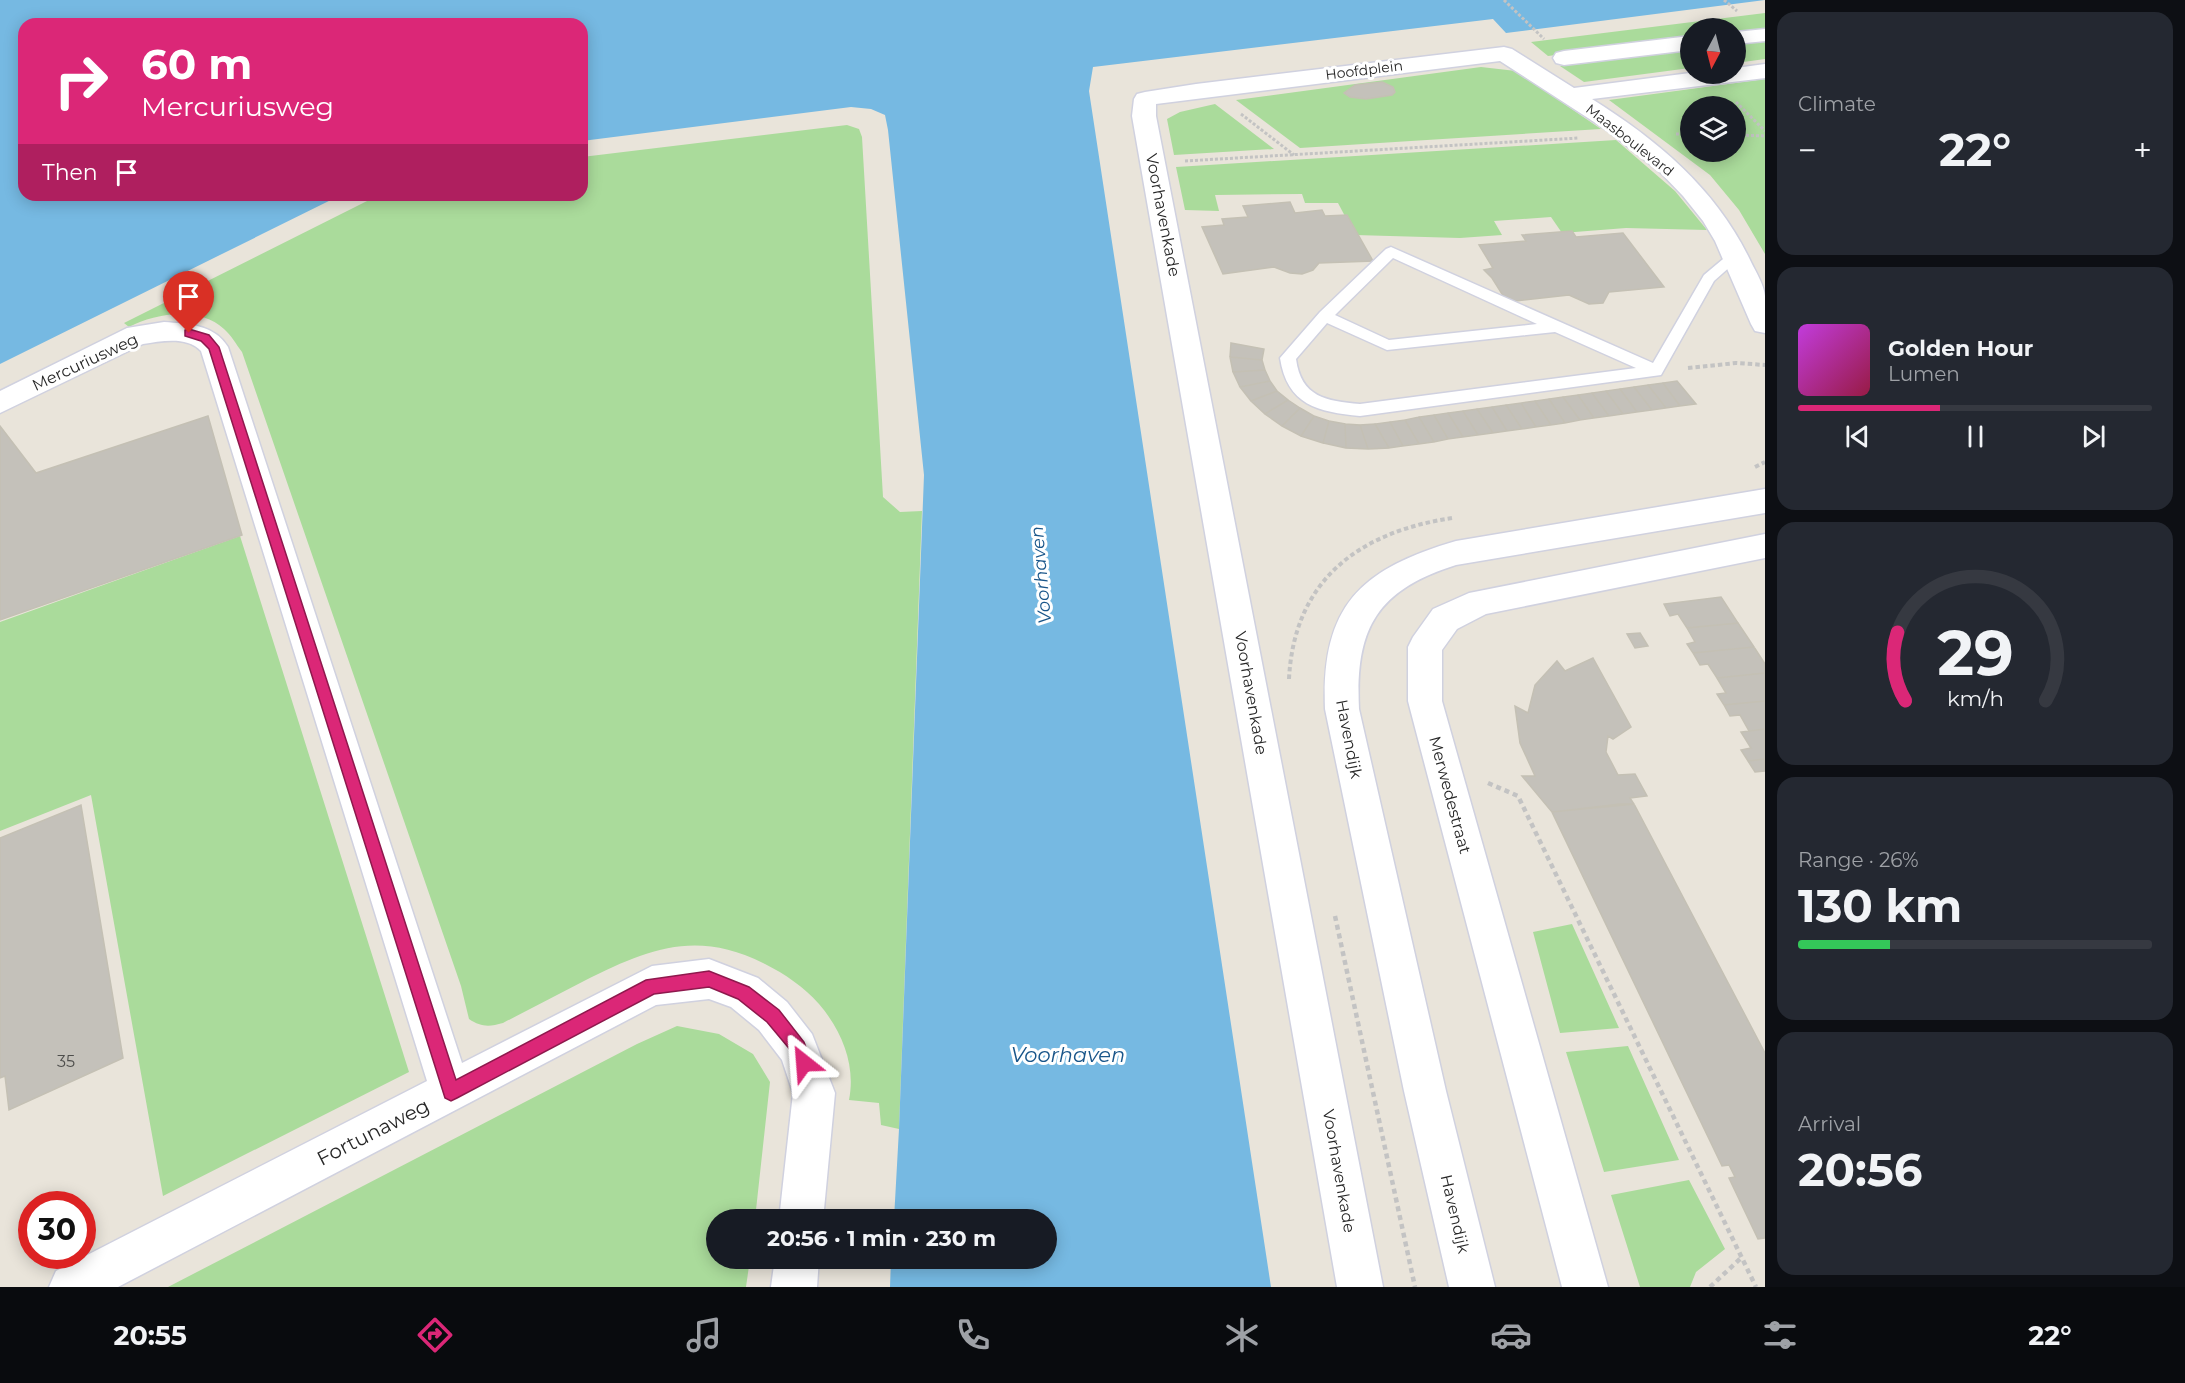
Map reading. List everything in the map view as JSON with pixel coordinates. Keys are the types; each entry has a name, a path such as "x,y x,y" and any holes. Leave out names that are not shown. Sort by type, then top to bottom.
{"street":[{"path":"1746,37 1765,35"},
{"path":"1564,58 1680,45"},
{"name":"Hoofdplein","path":"1145,99 1504,54 1571,96"},
{"name":"Maasboulevard","path":"1571,96 1765,71"},
{"name":"Maasboulevard","path":"1571,96 1629,135 1668,168 1713,217 1734,256 1765,324"},
{"name":"Voorhavenkade","path":"1145,99 1144,116 1360,1287"},
{"name":"Mercuriusweg","path":"0,402 137,335 164,331 189,333 205,338 214,347 451,1092"},
{"name":"Havendijk","path":"1472,1287 1425,1091 1342,709 1339,684 1341,663 1352,627 1372,597 1388,583 1407,569 1430,560 1456,553 1765,501"},
{"name":"Merwedestraat","path":"1585,1287 1425,701 1425,647 1445,619 1480,602 1764,548"},
{"name":"Fortunaweg","path":"72,1287 652,986 709,979 744,992 773,1016 798,1047 814,1093 802,1209"},
{"path":"794,1287 796,1269"}],"lane":[{"path":"1391,252 1656,371 1360,411 1333,408 1307,395 1291,378 1288,358 1325,316 1391,252"},
{"path":"1656,371 1708,278 1734,256"},
{"path":"1325,316 1387,345 1554,327"}],"path":[{"path":"1504,0 1547,41"},
{"path":"1724,0 1739,13"},
{"path":"1238,112 1295,155"},
{"path":"1153,162 1629,135 1680,134"},
{"path":"1746,135 1765,136"},
{"path":"1656,371 1736,363 1765,365"},
{"path":"1441,762 1518,796 1756,1287"},
{"path":"1710,1287 1741,1258"}],"green space":[{"path":"1765,13 1765,29 1746,32 1746,18 1725,18"},
{"path":"1680,24 1680,39 1548,56 1531,42"},
{"path":"1765,40 1765,59 1746,62 1746,43"},
{"path":"1680,50 1680,69 1584,82 1560,66"},
{"path":"1481,67 1516,71 1601,129 1300,148 1236,100"},
{"path":"1765,79 1765,254 1739,210 1710,175 1692,162 1746,162 1746,96 1680,96 1680,153 1609,100 1728,84 1746,84 1746,82"},
{"path":"1215,104 1274,149 1174,155 1167,119 1180,112"},
{"path":"847,125 859,129 862,137 883,497 900,512 922,511 899,1129 881,1125 879,1103 849,1100 851,1087 849,1061 845,1049 827,1014 807,992 765,964 740,953 717,947 673,947 651,952 584,981 503,1023 485,1026 469,1019 461,986 242,352 224,329 202,317 164,315 129,327 124,323 367,201 588,201 588,156"},
{"path":"1616,140 1675,191 1707,230 1626,228 1562,233 1551,217 1494,221 1502,235 1460,238 1355,235 1338,203 1305,203 1302,194 1215,195 1219,211 1185,210 1176,167"},
{"path":"240,536 409,1072 163,1196 91,795 0,831 0,622"},
{"path":"1572,924 1619,1028 1560,1033 1533,932"},
{"path":"677,1026 719,1034 753,1054 770,1082 756,1209 706,1209 706,1269 749,1269 746,1287 168,1287 637,1044"},
{"path":"1628,1046 1679,1160 1604,1172 1566,1052"},
{"path":"1689,1180 1725,1249 1696,1272 1690,1287 1640,1287 1611,1195"}],"water":[{"name":"Voorhaven","path":"0,0 1765,0 1506,33 1493,19 1093,67 1089,91 1271,1287 890,1287 891,1269 1057,1269 1057,1209 895,1209 924,475 885,115 871,109 851,107 588,140 588,18 18,18 18,201 329,201 0,364"}],"building":[{"path":"1382,82 1393,87 1395,92 1392,95 1366,99 1350,97 1344,93 1355,85"},
{"path":"1290,202 1295,213 1322,210 1325,216 1347,215 1373,261 1319,263 1313,270 1302,274 1290,273 1274,267 1223,274 1202,227 1224,225 1222,219 1248,217 1243,206"},
{"path":"1572,231 1576,237 1623,233 1664,287 1609,292 1603,303 1589,304 1569,295 1507,302 1492,278 1484,270 1493,268 1479,245 1526,241 1522,235"},
{"path":"1231,343 1264,349 1262,360 1230,357"},
{"path":"1230,357 1262,360 1265,370 1233,372"},
{"path":"1265,370 1270,381 1240,387 1233,372"},
{"path":"1270,381 1277,391 1251,401 1240,387"},
{"path":"1677,381 1696,404 1680,406 1663,383"},
{"path":"1663,383 1680,406 1666,408 1648,385"},
{"path":"1648,385 1666,408 1652,410 1634,387"},
{"path":"1634,387 1652,410 1637,412 1620,389"},
{"path":"1620,389 1637,412 1623,414 1606,391"},
{"path":"1277,391 1288,400 1265,414 1251,401"},
{"path":"1606,391 1623,414 1609,416 1592,393"},
{"path":"1592,393 1609,416 1594,418 1578,395"},
{"path":"1578,395 1594,418 1580,420 1563,397"},
{"path":"1563,397 1580,420 1565,423 1549,399"},
{"path":"1549,399 1565,423 1551,425 1535,401"},
{"path":"1288,400 1300,408 1282,426 1265,414"},
{"path":"1535,401 1551,425 1536,427 1521,403"},
{"path":"1521,403 1536,427 1522,429 1506,405"},
{"path":"1506,405 1522,429 1507,431 1492,407"},
{"path":"1492,407 1507,431 1493,433 1477,409"},
{"path":"1300,408 1314,416 1301,436 1282,426"},
{"path":"1477,409 1493,433 1478,435 1463,411"},
{"path":"1463,411 1478,435 1463,437 1448,413"},
{"path":"1448,413 1463,437 1448,439 1434,415"},
{"path":"1434,415 1448,439 1434,442 1419,417"},
{"path":"208,416 242,535 0,620 0,426 36,473"},
{"path":"1314,416 1329,421 1323,443 1301,436"},
{"path":"1419,417 1434,442 1419,444 1405,420"},
{"path":"1405,420 1419,444 1403,446 1390,422"},
{"path":"1329,421 1345,424 1346,448 1323,443"},
{"path":"1390,422 1403,446 1389,448 1375,424"},
{"path":"1345,424 1360,425 1368,449 1346,448"},
{"path":"1375,424 1389,448 1368,449 1360,425"},
{"path":"1721,597 1738,623 1687,628 1678,614 1670,616 1664,604"},
{"path":"1738,623 1754,647 1693,653 1687,644 1695,642 1687,628"},
{"path":"1640,633 1648,646 1635,648 1627,634"},
{"path":"1754,647 1765,664 1765,673 1717,678 1708,664 1700,665 1693,653"},
{"path":"1593,658 1631,727 1613,739 1608,736 1606,752 1618,775 1635,774 1647,796 1630,798 1634,804 1552,812 1522,776 1535,776 1520,743 1515,706 1528,713 1535,685 1557,661 1565,671"},
{"path":"1765,673 1765,701 1724,705 1717,694 1726,693 1717,678"},
{"path":"1765,701 1765,729 1749,731 1740,715 1730,716 1724,705"},
{"path":"1765,729 1765,759 1748,761 1741,750 1751,748 1741,732"},
{"path":"1765,759 1765,771 1755,772 1748,761"},
{"path":"1634,804 1765,1053 1765,1238 1758,1239 1729,1178 1735,1177 1729,1165 1722,1166 1552,812"},
{"path":"81,805 123,1058 9,1110 5,1076 0,1078 0,838"}],"route":[{"path":"189,333 205,338 214,347 451,1092 652,986 709,979 744,992 773,1016 798,1047 804,1063"}]}
